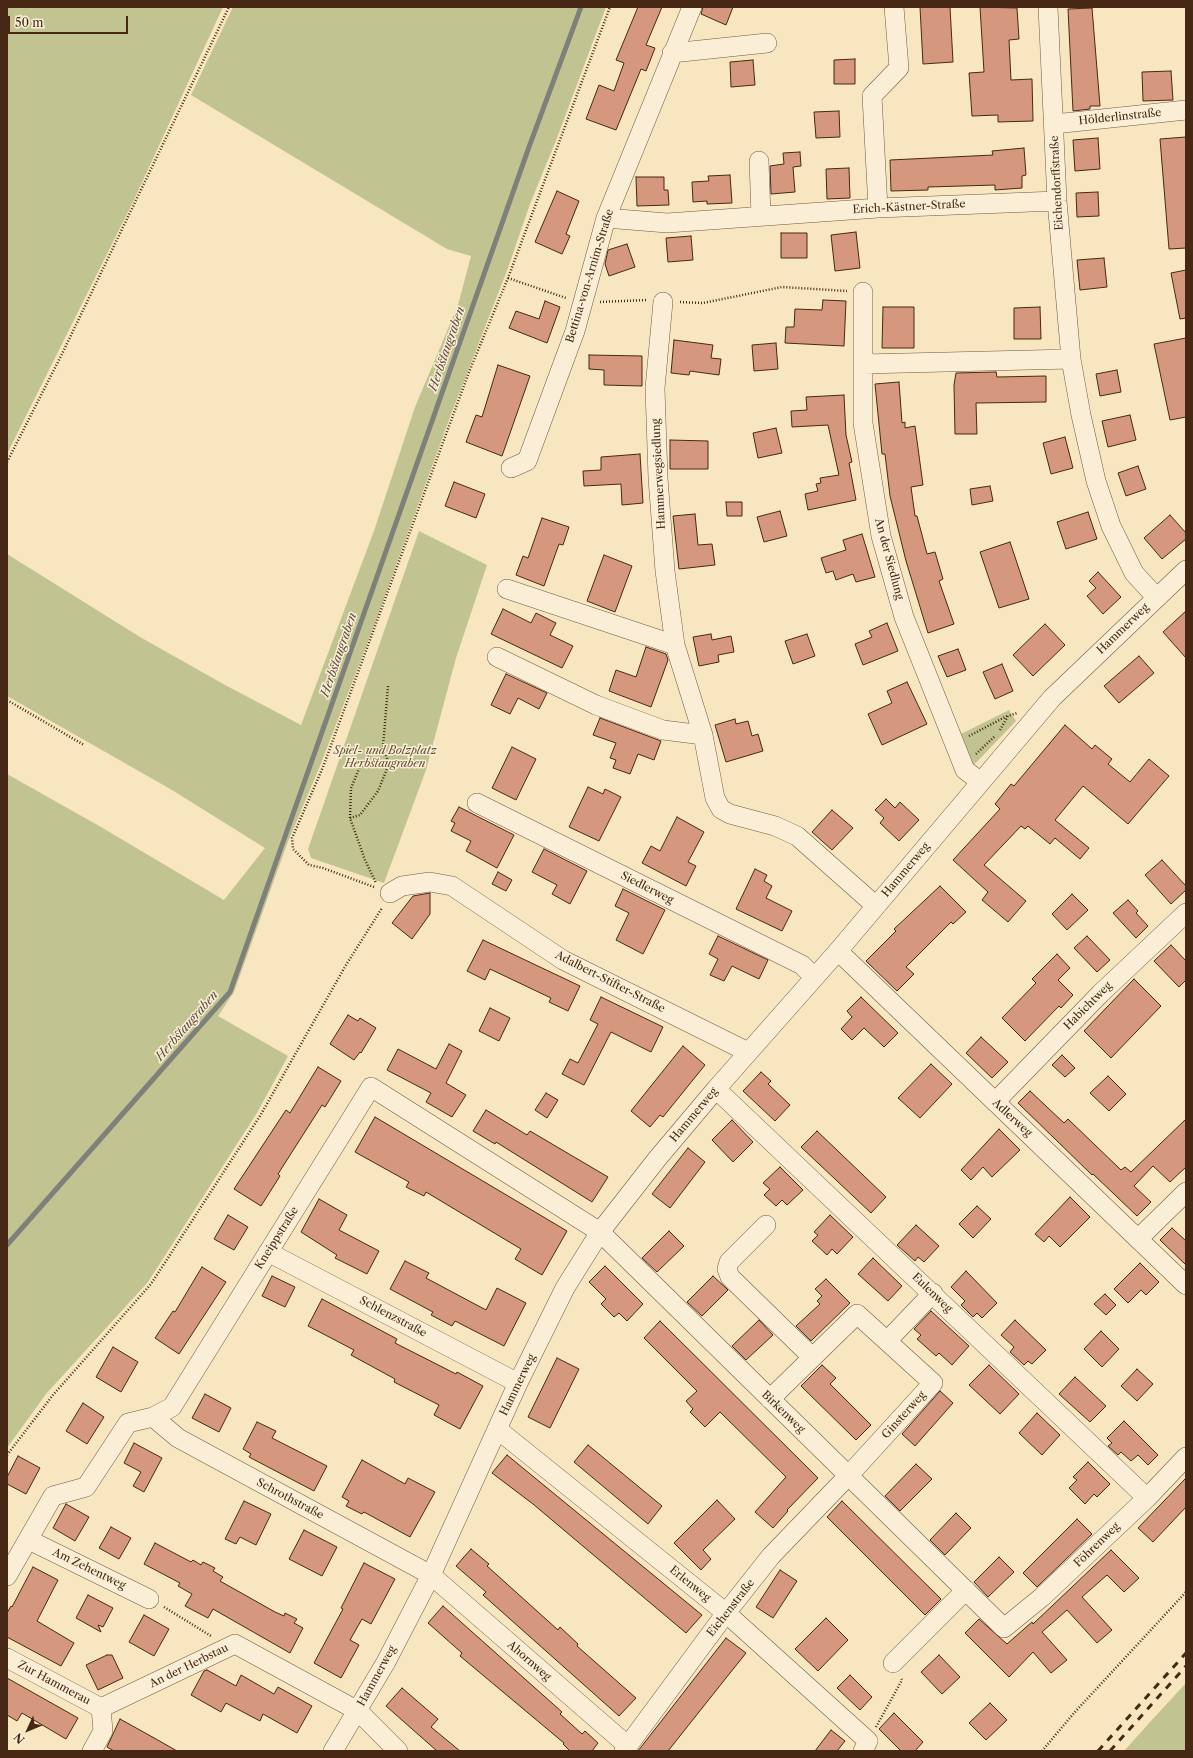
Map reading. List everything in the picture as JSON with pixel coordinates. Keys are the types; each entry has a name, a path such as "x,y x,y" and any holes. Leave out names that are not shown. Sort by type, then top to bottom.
{"street":[{"name":"Bettina-von-Arnim-Straße","path":"511,468 526,461 575,331 606,218 692,7"},
{"path":"878,208 872,96 899,68 894,7"},
{"name":"Eichendorffstraße","path":"1048,7 1057,201 1071,360 1096,481 1111,526 1134,573 1156,597"},
{"path":"672,53 767,43"},
{"name":"Hölderlinstraße","path":"1054,124 1186,110"},
{"path":"759,161 761,216"},
{"name":"Erich-Kästner-Straße","path":"606,218 667,223 878,208 1057,201"},
{"name":"An der Siedlung","path":"863,292 863,423 881,536 904,617 953,741 965,770 981,782"},
{"name":"Hammerwegsiedlung","path":"663,302 655,388 658,478 665,571 675,645 702,735 715,798 721,809 730,814 775,826 797,836 876,906"},
{"path":"863,364 1071,360"},
{"name":"Hammerweg","path":"333,1751 358,1711 431,1575 518,1383 565,1288 600,1232 657,1159 716,1089 838,951 1052,698 1186,570"},
{"path":"507,589 675,645"},
{"path":"497,657 596,705 663,730 702,735"},
{"name":"Siedlerweg","path":"478,803 802,965 814,977"},
{"name":"Adalbert-Stifter-Straße","path":"390,894 402,886 430,882 452,886 563,960 748,1052"},
{"name":"Habichtweg","path":"995,1102 1101,992 1186,913"},
{"name":"Adlerweg","path":"838,951 1139,1238 1186,1285"},
{"name":"Kneippstraße","path":"7,1576 53,1496 86,1487 128,1423 153,1417 172,1407 371,1087 600,1232"},
{"name":"Eulenweg","path":"716,1089 933,1293 1146,1498"},
{"path":"1139,1238 1186,1192"},
{"path":"766,1224 728,1262 727,1269 730,1277 812,1357"},
{"name":"Birkenweg","path":"600,1232 1004,1628"},
{"name":"Schlenzstraße","path":"268,1252 518,1383"},
{"path":"887,1341 933,1293"},
{"name":"Ginsterweg","path":"770,1399 857,1314 933,1383 849,1475"},
{"name":"Schrothstraße","path":"153,1417 178,1438 431,1575"},
{"name":"Erlenweg","path":"497,1430 726,1613 865,1746"},
{"name":"Föhrenweg","path":"1004,1628 1042,1597 1146,1498 1186,1457"},
{"name":"Eichenstraße","path":"626,1749 726,1613 772,1556 849,1475"},
{"name":"Am Zehentweg","path":"29,1540 149,1599"},
{"name":"Ahornweg","path":"431,1575 626,1749"},
{"path":"893,1663 966,1590"},
{"name":"An der Herbstau","path":"101,1708 234,1644 358,1711"},
{"name":"Zur Hammerau","path":"7,1658 101,1708"},
{"path":"92,1751 103,1731 101,1708"},
{"path":"358,1711 398,1751"}],"path":[{"path":"7,462 61,356 229,7"},
{"path":"382,747 371,752 359,769 351,788 350,818 365,860 378,889 323,868 309,865 293,849 292,838 323,768 469,372 508,278 610,7"},
{"path":"508,278 582,303 639,299 663,302 703,303 782,287 863,292"},
{"path":"350,818 360,815 378,791 389,764 382,747 388,686"},
{"path":"7,700 84,745"},
{"path":"953,741 967,737 1008,716"},
{"path":"7,1455 53,1395 151,1284 260,1116 346,965 368,933 390,894"},
{"path":"1042,1751 1074,1713 1186,1592"},
{"path":"149,1599 229,1646"},
{"path":"865,1746 902,1680 893,1663"}],"green space":[{"path":"7,7 223,7 132,204 7,454"},
{"path":"233,7 606,7 557,138 530,204 508,268 450,417 374,626 320,766 287,844 234,992 218,1016 288,1056 257,1113 148,1282 46,1394 7,1448 7,774 101,827 224,900 265,848 172,790 7,696 7,554 140,637 225,685 301,725 374,531 415,407 458,305 471,256 447,249 191,95"},
{"name":"Spiel- und Bolzplatz Herbstaugraben","path":"419,531 487,565 456,658 426,770 384,883 311,858 308,849"},
{"path":"1009,710 1016,721 971,768 957,736"},
{"path":"1186,1683 1186,1751 1124,1751 1151,1721"}],"building":[{"path":"638,7 662,7 646,45 655,48 646,71 641,69 616,130 586,119 599,85 614,91 624,63 616,60"},
{"path":"703,7 733,7 726,25 701,14"},
{"path":"920,7 950,7 953,62 923,64"},
{"path":"980,7 1017,8 1019,39 1009,40 1011,80 1032,79 1033,121 998,122 998,115 972,116 969,73 984,72"},
{"path":"1092,8 1100,106 1090,106 1090,109 1073,111 1068,9"},
{"path":"855,59 855,84 834,84 834,60"},
{"path":"753,60 755,85 731,87 730,62"},
{"path":"1171,71 1173,100 1143,101 1142,72"},
{"path":"839,111 840,137 816,138 814,112"},
{"path":"1186,137 1186,248 1169,249 1160,139"},
{"path":"1098,138 1100,169 1075,171 1073,140"},
{"path":"1024,148 1026,175 1022,176 1022,188 995,190 995,185 928,187 928,190 891,191 890,160 993,155 992,151"},
{"path":"800,152 801,166 793,167 795,192 771,194 770,166 784,164 783,153"},
{"path":"849,168 850,198 827,199 826,169"},
{"path":"730,175 732,203 707,204 707,201 693,202 692,182 709,181 708,176"},
{"path":"636,177 664,177 664,190 668,190 669,205 637,206"},
{"path":"557,191 579,201 566,234 570,236 562,254 535,242"},
{"path":"1098,192 1099,216 1077,217 1076,193"},
{"path":"856,232 860,268 835,271 831,235"},
{"path":"781,233 807,233 807,258 781,258"},
{"path":"691,236 693,260 668,262 666,238"},
{"path":"627,244 635,267 609,276 605,264 608,250"},
{"path":"1104,258 1107,287 1080,290 1077,260"},
{"path":"1186,270 1186,318 1180,319 1171,273"},
{"path":"823,300 846,301 844,346 785,343 786,327 794,327 795,309 822,310"},
{"path":"545,301 560,307 547,343 509,328 516,311 539,319"},
{"path":"883,307 914,307 914,348 882,348"},
{"path":"1040,307 1041,339 1014,339 1014,308"},
{"path":"1186,338 1186,417 1170,420 1154,344"},
{"path":"674,340 713,345 711,358 721,359 719,375 690,371 689,375 671,373"},
{"path":"776,343 778,369 754,371 752,345"},
{"path":"589,355 642,356 642,386 604,385 604,370 589,369"},
{"path":"498,365 530,376 502,456 466,442 476,415 482,417"},
{"path":"1117,370 1121,392 1100,396 1096,374"},
{"path":"996,372 997,377 1046,376 1046,402 976,403 977,434 955,434 954,385 956,373"},
{"path":"899,382 902,423 905,422 905,428 915,426 923,485 911,487 915,516 917,516 927,554 935,552 943,579 939,581 954,624 928,633 906,561 890,496 885,454 882,454 875,384"},
{"path":"844,395 846,435 852,462 849,463 856,500 808,510 805,494 818,491 816,484 821,483 820,478 839,475 828,425 792,427 791,411 807,410 806,397"},
{"path":"1130,415 1136,440 1108,447 1102,421"},
{"path":"776,428 782,453 758,458 753,433"},
{"path":"1065,437 1073,468 1051,474 1043,443"},
{"path":"670,440 708,441 708,469 670,469"},
{"path":"640,454 643,503 622,505 621,484 584,486 583,471 601,470 601,457"},
{"path":"1138,466 1146,489 1126,496 1118,473"},
{"path":"454,482 485,494 476,518 445,506"},
{"path":"990,486 993,501 972,505 970,489"},
{"path":"726,502 742,502 742,516 727,516"},
{"path":"780,511 787,536 764,542 757,517"},
{"path":"1088,512 1097,539 1066,549 1057,522"},
{"path":"695,514 698,545 712,544 715,565 679,569 673,516"},
{"path":"1170,515 1186,533 1186,539 1162,559 1144,538"},
{"path":"542,518 569,527 563,545 559,544 544,586 516,575 523,556 528,558"},
{"path":"862,534 875,577 856,582 853,574 836,580 833,571 826,573 821,558 846,550 843,540"},
{"path":"1010,542 1029,599 999,608 980,552"},
{"path":"604,555 632,566 615,612 587,601"},
{"path":"1098,572 1121,597 1103,614 1087,596 1096,588 1089,581"},
{"path":"503,609 531,623 536,613 556,623 550,635 573,646 562,668 491,634"},
{"path":"1186,611 1186,658 1163,632"},
{"path":"887,623 898,651 863,665 855,644 872,637 869,631"},
{"path":"1045,624 1065,645 1033,676 1013,655"},
{"path":"711,634 712,640 731,636 734,652 718,655 719,662 699,666 693,637"},
{"path":"807,634 815,656 793,664 785,641"},
{"path":"646,647 666,654 668,660 651,707 609,691 616,670 636,677"},
{"path":"958,649 966,670 947,677 938,656"},
{"path":"1139,656 1154,673 1119,703 1104,686"},
{"path":"1002,664 1013,691 995,699 983,672"},
{"path":"506,674 547,693 539,709 518,698 510,714 491,705"},
{"path":"907,682 927,724 882,745 868,714 892,703 887,691"},
{"path":"600,718 661,741 654,760 638,754 630,774 613,768 616,760 610,758 616,743 593,735"},
{"path":"735,719 736,724 748,721 752,736 758,734 763,751 726,762 715,725"},
{"path":"1065,725 1092,749 1095,745 1112,759 1108,764 1130,782 1149,759 1169,776 1128,824 1083,786 1055,820 1089,848 1080,859 1055,838 1050,844 1028,826 1025,829 1021,826 984,865 1026,901 1008,922 982,900 988,892 953,860 1000,809 995,804 1011,784 1014,786"},
{"path":"512,747 536,759 516,800 492,788"},
{"path":"588,787 603,794 605,789 621,797 599,841 569,827"},
{"path":"886,799 895,808 900,802 919,820 899,841 880,823 884,818 875,810"},
{"path":"459,807 514,835 497,868 466,851 471,841 451,831 455,823 451,821"},
{"path":"832,810 853,828 832,850 812,832"},
{"path":"677,817 704,832 688,862 696,866 686,886 642,863 651,846 660,851"},
{"path":"544,849 587,871 570,904 552,894 557,885 532,872"},
{"path":"1162,860 1186,886 1186,890 1171,904 1145,875"},
{"path":"755,869 767,875 764,881 772,886 766,898 792,911 782,931 736,909"},
{"path":"498,872 512,880 506,891 492,884"},
{"path":"940,886 966,912 953,924 951,922 906,967 914,974 897,991 866,961 896,931 894,929"},
{"path":"623,889 665,910 643,954 616,940 629,913 615,906"},
{"path":"430,893 430,914 412,939 392,923 413,896"},
{"path":"1072,894 1088,910 1067,930 1052,914"},
{"path":"1128,900 1138,911 1136,913 1148,926 1136,938 1113,913"},
{"path":"718,936 768,960 759,979 732,966 724,981 710,975 718,959 709,954"},
{"path":"1087,936 1110,960 1097,972 1074,948"},
{"path":"483,940 580,986 568,1011 549,1002 551,998 490,969 485,980 467,971"},
{"path":"1171,945 1186,961 1186,980 1179,987 1154,961"},
{"path":"1057,954 1070,968 1058,980 1073,995 1061,1008 1059,1006 1025,1041 1002,1018 1036,983 1032,979"},
{"path":"1134,979 1161,1006 1111,1058 1084,1031"},
{"path":"601,997 663,1027 651,1052 611,1032 584,1085 562,1074 570,1059 578,1063 598,1024 590,1020"},
{"path":"861,997 898,1033 884,1047 864,1028 852,1040 841,1029 852,1017 847,1011"},
{"path":"490,1008 510,1018 499,1041 479,1031"},
{"path":"348,1015 358,1021 360,1018 376,1028 361,1053 360,1052 354,1060 330,1044"},
{"path":"981,1037 1008,1062 992,1078 966,1053"},
{"path":"449,1044 462,1051 446,1083 466,1095 452,1117 426,1102 431,1093 387,1070 398,1049 436,1069"},
{"path":"683,1046 705,1065 663,1117 660,1115 650,1127 631,1111"},
{"path":"1062,1055 1075,1068 1065,1077 1052,1065"},
{"path":"931,1064 952,1084 920,1118 898,1098"},
{"path":"318,1067 341,1081 325,1107 322,1105 278,1174 280,1176 261,1206 234,1189 286,1110 290,1113"},
{"path":"761,1072 771,1081 768,1084 790,1105 775,1121 743,1091"},
{"path":"1108,1076 1126,1094 1109,1111 1090,1093"},
{"path":"1030,1091 1064,1123 1068,1119 1121,1170 1125,1167 1131,1172 1186,1119 1186,1167 1170,1182 1153,1166 1134,1186 1151,1202 1137,1216 1093,1174 1092,1175 1018,1103"},
{"path":"546,1093 558,1100 547,1118 535,1110"},
{"path":"486,1110 527,1135 530,1131 608,1177 592,1202 496,1142 495,1144 473,1131"},
{"path":"375,1117 567,1231 542,1275 515,1259 521,1249 426,1192 424,1196 406,1187 409,1182 355,1152"},
{"path":"732,1120 753,1142 733,1162 712,1140"},
{"path":"999,1129 1020,1150 992,1177 983,1167 971,1180 961,1170"},
{"path":"817,1131 886,1197 871,1213 801,1147"},
{"path":"688,1148 705,1162 670,1208 652,1194"},
{"path":"780,1167 803,1190 787,1205 782,1200 776,1206 764,1195 770,1189 763,1183"},
{"path":"1070,1197 1090,1217 1060,1247 1049,1236 1044,1242 1035,1234"},
{"path":"319,1199 347,1215 339,1230 379,1251 367,1274 335,1258 337,1255 301,1232"},
{"path":"977,1206 991,1219 973,1238 959,1224"},
{"path":"228,1215 248,1227 234,1250 214,1239"},
{"path":"830,1215 853,1237 837,1254 832,1249 827,1255 812,1241 818,1235 814,1232"},
{"path":"916,1225 939,1246 924,1262 918,1257 915,1261 897,1245"},
{"path":"1172,1228 1186,1241 1186,1265 1160,1240"},
{"path":"669,1231 684,1246 657,1272 642,1258"},
{"path":"873,1258 902,1286 888,1301 858,1274"},
{"path":"405,1261 429,1273 426,1278 486,1310 497,1288 526,1303 504,1346 455,1321 452,1326 431,1315 433,1312 390,1289"},
{"path":"1140,1263 1159,1282 1146,1295 1141,1290 1128,1303 1114,1289"},
{"path":"605,1266 643,1304 627,1321 619,1313 614,1317 601,1304 606,1299 589,1282"},
{"path":"202,1267 226,1282 179,1354 155,1338 173,1311 175,1312"},
{"path":"966,1271 997,1303 982,1318 977,1313 973,1317 961,1305 965,1301 951,1287"},
{"path":"272,1276 295,1287 285,1307 262,1296"},
{"path":"713,1276 728,1290 702,1316 687,1302"},
{"path":"826,1279 850,1303 811,1341 796,1326 820,1304 817,1301 822,1296 815,1289"},
{"path":"1105,1294 1116,1305 1106,1315 1094,1304"},
{"path":"322,1299 397,1339 395,1343 483,1386 460,1429 434,1415 439,1405 394,1382 395,1379 351,1355 354,1350 308,1326"},
{"path":"931,1311 969,1346 952,1365 939,1353 936,1356 917,1339 921,1335 914,1329"},
{"path":"759,1320 773,1335 746,1360 732,1346"},
{"path":"1015,1320 1046,1350 1032,1364 1028,1361 1024,1365 1010,1352 1014,1347 1001,1335"},
{"path":"660,1321 818,1478 787,1510 788,1511 773,1528 755,1512 786,1477 720,1412 705,1427 690,1412 693,1409 686,1401 697,1391 644,1338"},
{"path":"1101,1331 1119,1349 1102,1367 1084,1349"},
{"path":"113,1347 138,1362 121,1392 96,1377"},
{"path":"557,1358 579,1369 550,1428 528,1417"},
{"path":"822,1365 836,1378 830,1384 871,1425 856,1440 801,1386"},
{"path":"989,1365 1019,1394 1000,1414 969,1385"},
{"path":"1137,1369 1153,1384 1137,1401 1121,1386"},
{"path":"1075,1377 1106,1406 1090,1422 1059,1394"},
{"path":"940,1391 953,1403 915,1446 902,1434"},
{"path":"205,1394 231,1408 219,1432 192,1418"},
{"path":"83,1403 104,1417 87,1444 66,1431"},
{"path":"1037,1413 1060,1435 1042,1455 1019,1433"},
{"path":"1124,1421 1158,1455 1148,1465 1138,1455 1131,1461 1121,1452 1118,1455 1108,1446 1112,1443 1107,1438"},
{"path":"257,1422 276,1431 272,1438 327,1466 314,1491 249,1457 251,1454 243,1449"},
{"path":"134,1443 162,1458 144,1492 133,1486 141,1472 124,1463"},
{"path":"588,1445 662,1506 648,1524 574,1462"},
{"path":"507,1455 702,1615 686,1633 533,1504 492,1473"},
{"path":"18,1456 40,1468 26,1494 7,1484 7,1477"},
{"path":"362,1460 405,1484 408,1478 435,1492 410,1537 364,1512 362,1514 346,1506 349,1501 342,1497"},
{"path":"1088,1462 1110,1484 1097,1497 1094,1494 1085,1504 1069,1488 1077,1480 1073,1477"},
{"path":"916,1464 932,1479 900,1511 885,1496"},
{"path":"1186,1478 1186,1507 1153,1542 1138,1528"},
{"path":"717,1500 735,1519 703,1550 711,1559 701,1570 674,1543"},
{"path":"244,1501 271,1514 256,1545 240,1537 236,1544 225,1539"},
{"path":"842,1501 941,1599 925,1615 827,1517"},
{"path":"66,1504 89,1517 75,1541 53,1528"},
{"path":"956,1513 971,1528 945,1555 930,1540"},
{"path":"1077,1519 1092,1534 1037,1587 1023,1573"},
{"path":"111,1527 131,1538 119,1559 99,1548"},
{"path":"304,1530 337,1547 322,1576 289,1559"},
{"path":"155,1543 191,1562 193,1560 201,1565 203,1562 215,1568 213,1571 223,1577 220,1581 275,1612 284,1616 285,1613 297,1619 294,1623 303,1628 290,1653 213,1609 208,1618 185,1606 192,1594 178,1586 180,1583 144,1564"},
{"path":"471,1549 489,1564 487,1566 558,1630 560,1627 578,1644 577,1646 636,1698 619,1716 483,1595 486,1592 456,1566"},
{"path":"1111,1550 1139,1578 1124,1592 1107,1575 1082,1597 1112,1630 1097,1643 1067,1610 1042,1632 1067,1660 1051,1673 1033,1652 1009,1677 965,1633 979,1619 1007,1644 1032,1622 1033,1624"},
{"path":"999,1557 1014,1572 988,1597 974,1582"},
{"path":"364,1563 395,1579 371,1624 362,1619 350,1640 359,1645 341,1678 314,1663 343,1609 341,1608"},
{"path":"33,1567 58,1580 37,1621 74,1643 61,1666 7,1637 7,1613 11,1606 12,1607"},
{"path":"780,1570 797,1581 773,1618 756,1607"},
{"path":"88,1595 113,1608 103,1627 98,1625 101,1632 76,1618"},
{"path":"443,1606 562,1712 560,1714 582,1734 585,1731 598,1743 592,1751 570,1751 563,1744 564,1743 460,1656 462,1653 428,1623"},
{"path":"144,1615 169,1629 154,1656 129,1642"},
{"path":"826,1618 848,1640 818,1671 795,1649"},
{"path":"726,1638 746,1653 668,1751 638,1751"},
{"path":"107,1655 112,1655 123,1678 98,1690 86,1665"},
{"path":"939,1655 960,1677 942,1694 921,1672"},
{"path":"207,1670 236,1686 241,1675 274,1694 278,1687 312,1706 297,1733 263,1714 260,1721 226,1703 221,1712 191,1695 204,1671"},
{"path":"850,1675 872,1697 860,1710 837,1688"},
{"path":"7,1678 78,1718 66,1739 22,1713 17,1721 7,1715"},
{"path":"402,1688 438,1719 431,1727 460,1751 437,1751 386,1706"},
{"path":"990,1703 1007,1720 986,1740 969,1723"},
{"path":"894,1713 923,1742 915,1751 901,1751 879,1729"},
{"path":"120,1719 177,1751 114,1751 107,1747"},
{"path":"831,1730 845,1741 837,1751 815,1751"}],"waterway":[{"name":"Herbstaugraben","path":"7,1245 230,992 529,147 581,7"}],"railway":[{"path":"1098,1751 1186,1653"},
{"path":"1110,1751 1186,1666"}]}
